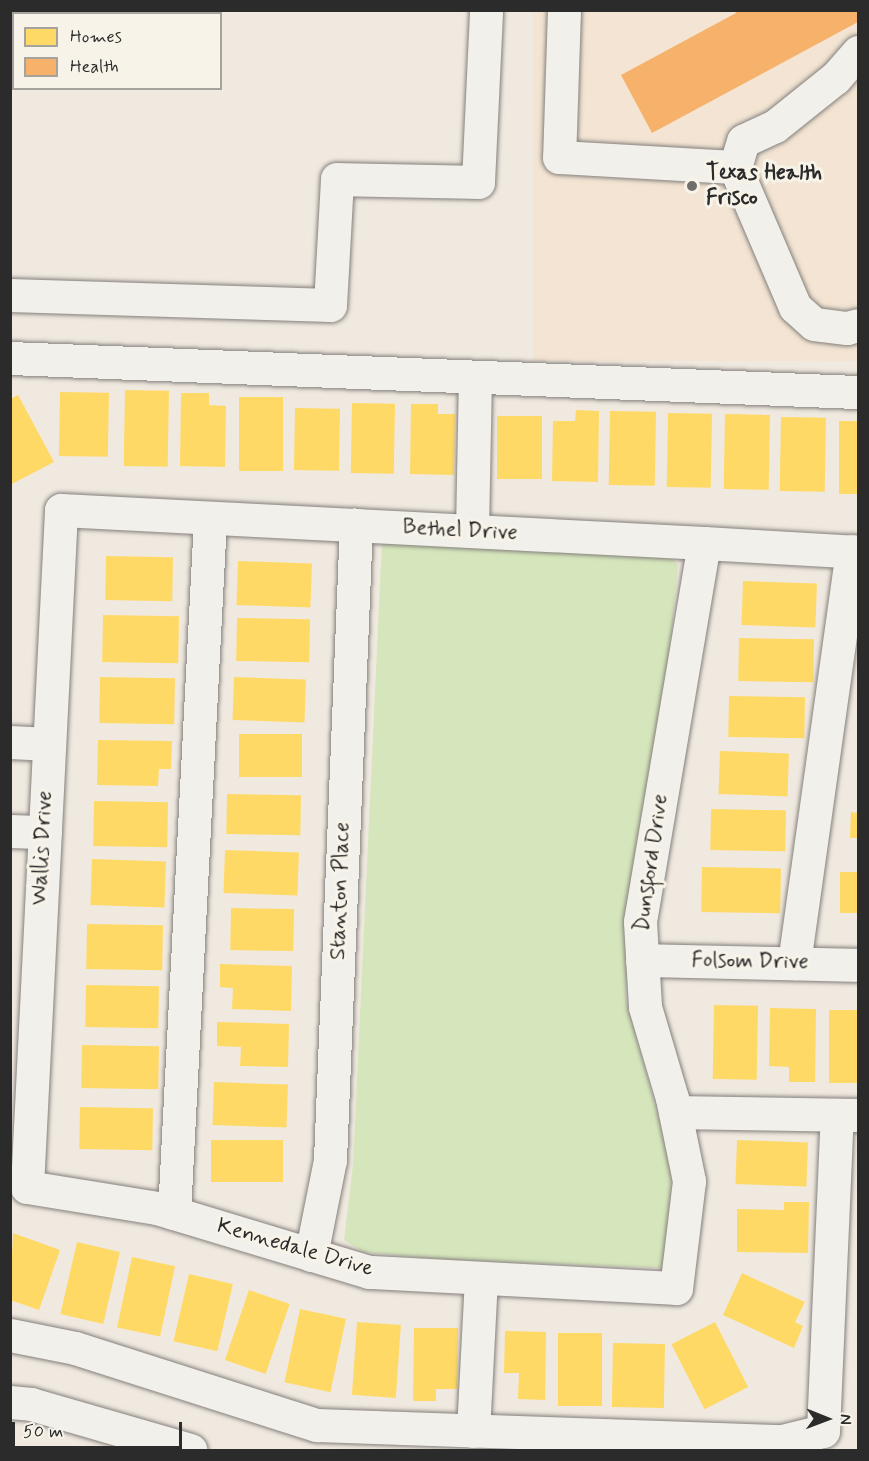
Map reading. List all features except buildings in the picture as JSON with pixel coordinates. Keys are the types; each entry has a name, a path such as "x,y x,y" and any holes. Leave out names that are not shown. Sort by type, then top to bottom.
{"street":[{"path":"10,295 330,305 337,179 478,182 486,10"},
{"path":"564,10 559,157 735,167"},
{"path":"858,52 835,78 775,126 743,141 735,167 795,308 814,324 847,328 858,325"},
{"path":"10,358 858,392"},
{"path":"472,531 475,378"},
{"name":"Bethel Drive","path":"61,510 855,551"},
{"name":"Wallis Drive","path":"27,1187 24,941 45,832 61,510"},
{"path":"174,1213 210,518"},
{"name":"Stanton Place","path":"311,1255 330,1160 356,525"},
{"name":"Dunsford Drive","path":"676,1288 689,1181 675,1112 645,1007 640,922 704,543"},
{"path":"794,963 855,551"},
{"path":"10,742 49,744"},
{"path":"10,831 45,832"},
{"name":"Folsom Drive","path":"642,960 858,965"},
{"path":"10,1335 75,1348 317,1425 782,1441 823,1431 848,1115 675,1112"},
{"name":"Kennedale Drive","path":"27,1187 174,1213 369,1272 676,1288"},
{"path":"473,1431 481,1278"},
{"path":"10,1402 30,1404 190,1450"}],"shaded area":[{"name":"Texas Health Frisco","path":"533,11 858,11 858,361 533,361"}],"green space":[{"path":"382,541 666,552 678,565 667,682 630,900 626,999 671,1162 670,1245 661,1268 435,1259 363,1252 344,1240 353,1165"}],"place":[{"name":"Texas Health Frisco","path":"692,186"}]}
